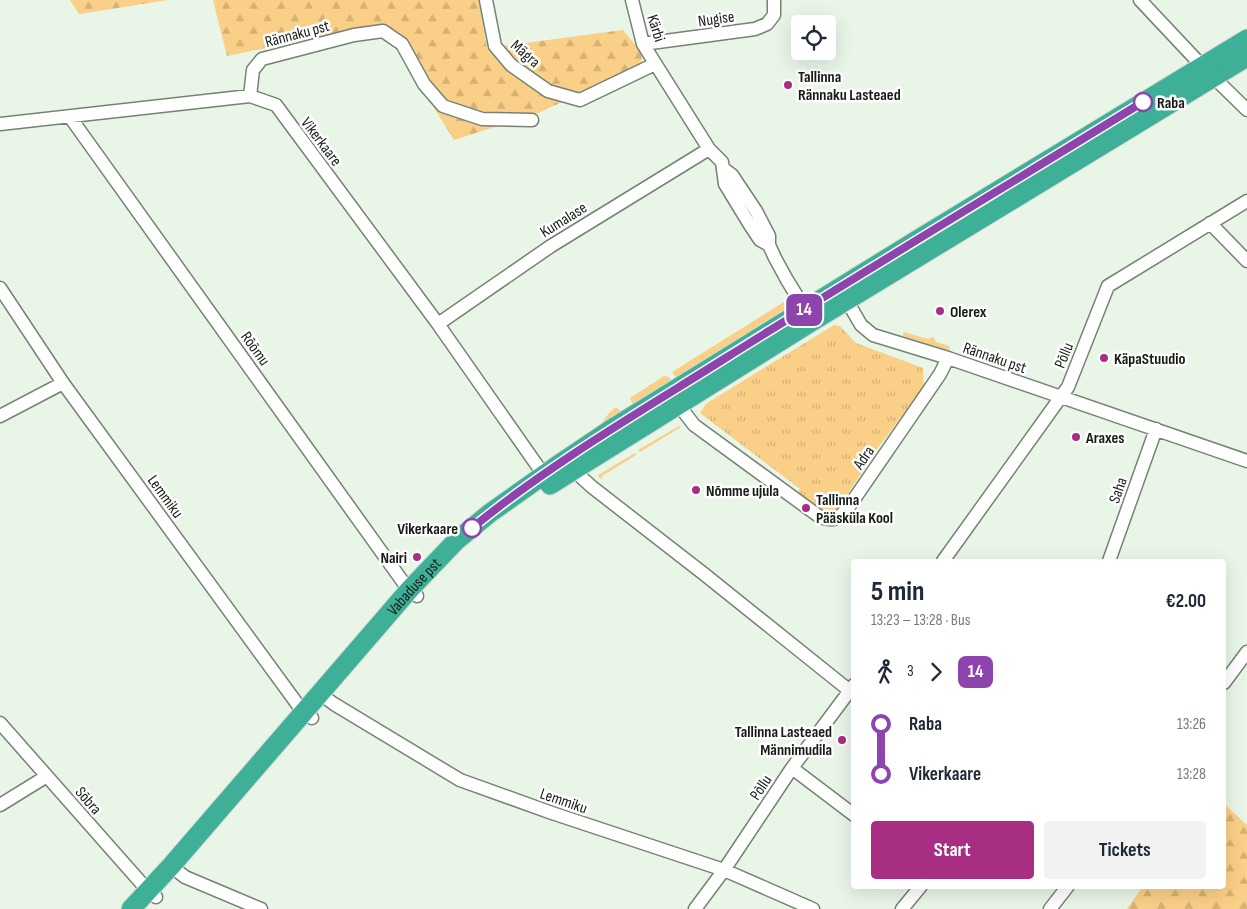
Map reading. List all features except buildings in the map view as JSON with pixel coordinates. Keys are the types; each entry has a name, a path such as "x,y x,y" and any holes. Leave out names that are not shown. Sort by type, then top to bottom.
{"highway":[{"name":"Vabaduse pst","path":"131,909 150,899 414,592 487,528 511,511 547,480 809,315 1208,71 1247,39"},
{"name":"Vabaduse pst","path":"1208,71 1247,56"},
{"name":"Vabaduse pst","path":"547,480 576,469 674,399"}],"street":[{"name":"Mägra","path":"486,0 495,46 511,65 548,91 580,100 655,64"},
{"name":"Kärbi","path":"632,0 643,44 655,64"},
{"name":"Nugise","path":"643,44 755,29 767,24 774,15 774,0"},
{"path":"1140,0 1247,110"},
{"name":"Rännaku pst","path":"250,96 253,70 262,59 354,35 384,31 402,44 424,84 444,106 482,119 532,120"},
{"path":"655,64 709,149 722,162 725,184 760,240 769,245 787,280 809,315"},
{"path":"0,124 250,96"},
{"name":"Vikerkaare","path":"250,96 276,106 438,324 547,480"},
{"name":"Rõõmu","path":"70,117 403,582 414,592"},
{"name":"Kumalase","path":"438,324 551,246 709,149"},
{"name":"Põllu","path":"944,559 1068,387 1108,286 1247,202"},
{"path":"1210,223 1247,260"},
{"name":"Lemmiku","path":"0,288 63,383 292,697 308,714"},
{"name":"Rännaku pst","path":"843,294 861,325 873,335 948,358 1247,461"},
{"name":"Adra","path":"674,399 694,425 820,517 829,520 836,519 848,508 932,387 948,358"},
{"path":"0,416 63,383"},
{"name":"Saha","path":"1110,559 1156,429"},
{"path":"576,469 582,478 592,486 851,687"},
{"path":"1226,680 1247,652"},
{"name":"Põllu","path":"695,909 724,870 792,768 851,689"},
{"name":"Lemmiku","path":"324,696 460,780 552,813 724,870 813,909"},
{"name":"Sõbra","path":"0,724 47,776 150,899"},
{"path":"792,768 851,813"},
{"path":"0,805 47,776"},
{"path":"174,869 184,876 261,909"},
{"path":"902,909 919,889"},
{"path":"1050,909 1066,889"}],"green space":[{"path":"70,0 168,0 79,14"},
{"path":"213,0 479,0 487,48 623,30 642,53 641,66 538,113 454,140 382,24 227,56"},
{"path":"787,300 790,301 792,306 790,310 678,380 672,372"},
{"path":"834,325 840,326 856,343 923,368 924,387 877,449 835,514 824,514 795,495 800,489 700,413 707,403"},
{"path":"904,332 928,339 933,337 936,342 949,346 950,349 947,350 903,336"},
{"path":"664,376 669,377 673,383 634,407 630,398"},
{"path":"616,407 624,414 599,427 609,413"},
{"path":"679,426 681,427 640,452 638,450"},
{"path":"635,453 636,455 600,479 598,475"},
{"path":"1226,806 1247,825 1247,909 1127,909 1141,889 1226,889"}],"bus line":[{"name":"14","path":"472,528 511,497 616,426 805,308 1143,102"}],"place":[{"name":"Tallinna Rännaku Lasteaed","path":"788,85"},
{"name":"Raba","path":"1143,102"},
{"name":"Olerex","path":"940,311"},
{"name":"KäpaStuudio","path":"1104,358"},
{"name":"Araxes","path":"1076,437"},
{"name":"Nõmme ujula","path":"696,490"},
{"name":"Tallinna Pääsküla Kool","path":"806,508"},
{"name":"Vikerkaare","path":"472,528"},
{"name":"Nairi","path":"417,557"},
{"name":"Tallinna Lasteaed Männimudila","path":"842,740"}]}
